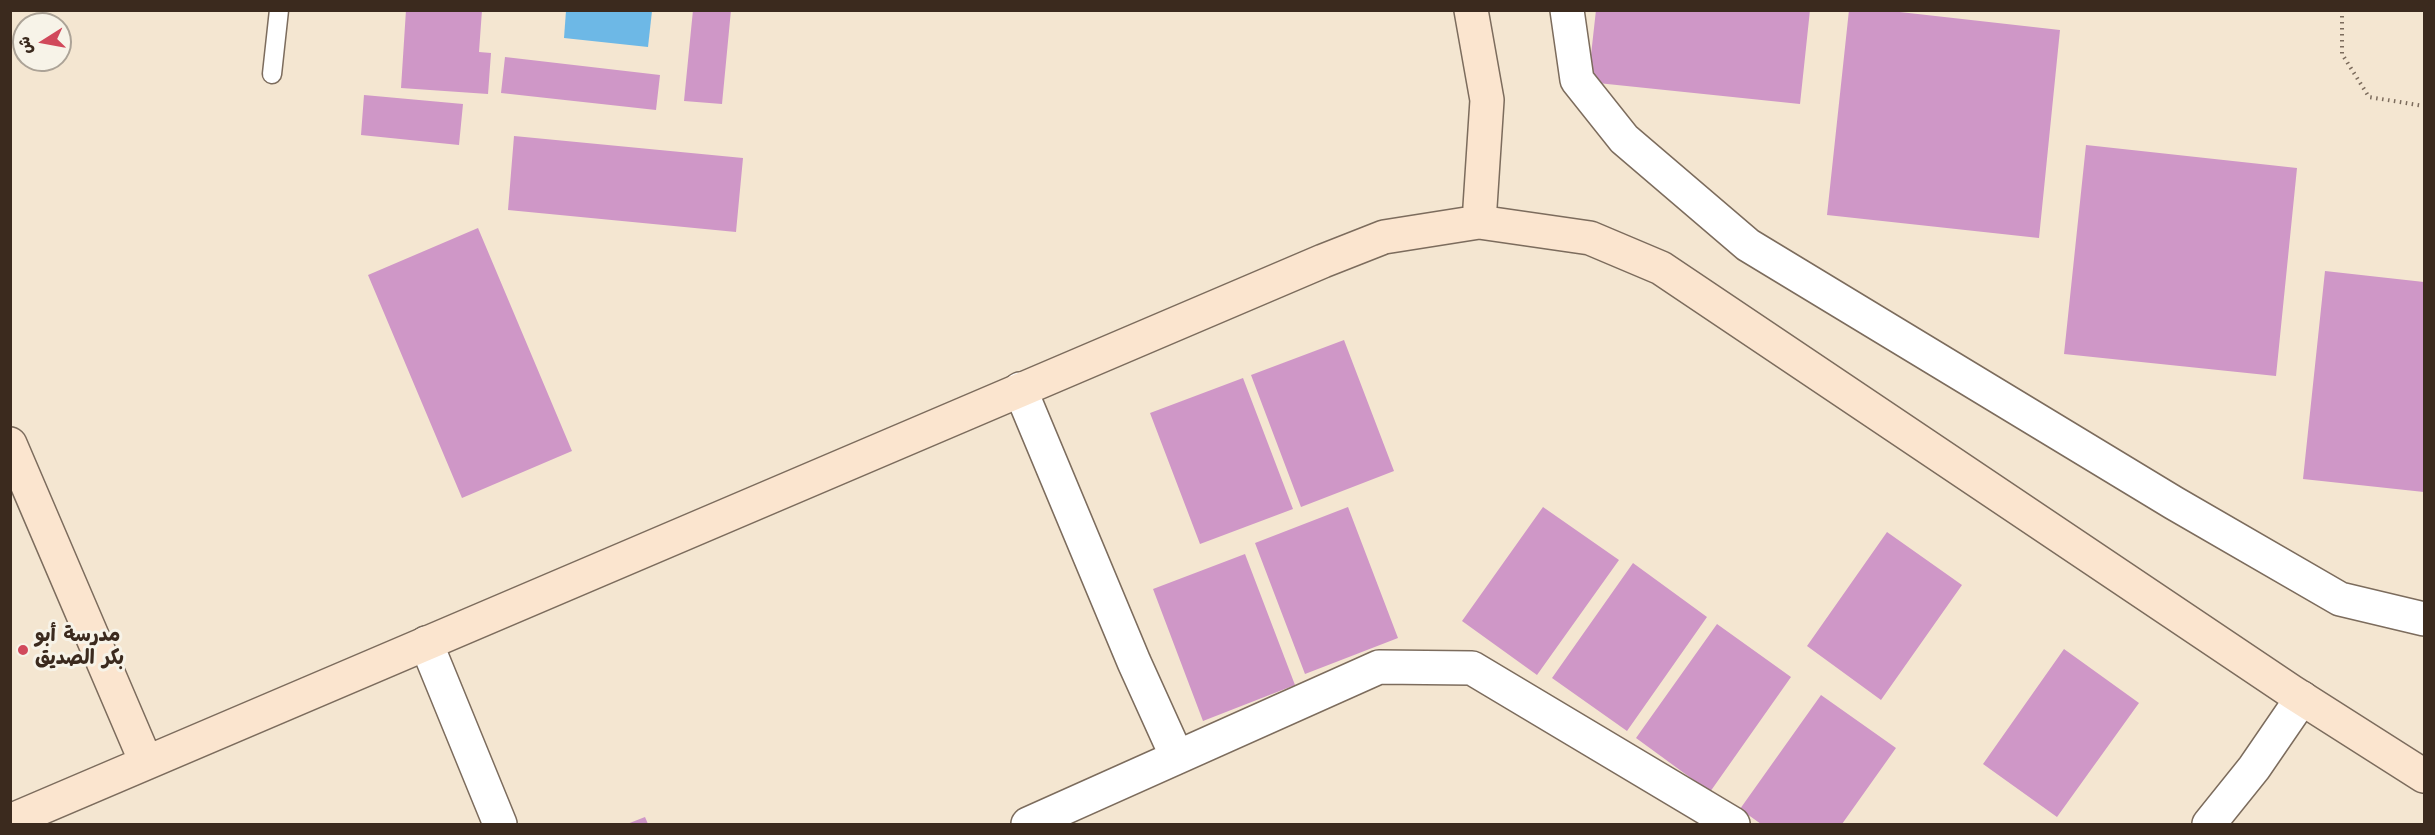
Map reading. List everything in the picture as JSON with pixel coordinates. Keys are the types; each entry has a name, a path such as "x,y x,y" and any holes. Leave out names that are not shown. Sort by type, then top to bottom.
{"main road":[{"path":"1471,10 1487,100 1479,222"},
{"path":"10,820 1020,389 1384,237 1479,222 1590,238 1661,268 2302,698 2424,776"},
{"path":"10,444 147,762"}],"street":[{"path":"1567,10 1577,80 1624,139 1748,245 2174,503 2340,599 2424,619"},
{"path":"1020,389 1134,662 1177,757"},
{"path":"426,643 500,825"},
{"path":"1028,825 1379,667 1472,668 1733,825"},
{"path":"2209,825 2254,768 2302,698"}],"lane":[{"path":"272,74 279,10"}],"path":[{"path":"2342,10 2342,54 2368,97 2424,106"}],"water":[{"path":"566,11 652,11 648,47 564,38"}],"building":[{"path":"406,10 482,10 479,52 491,53 488,94 401,88"},
{"path":"693,10 731,10 722,104 684,101"},
{"path":"1596,10 1810,10 1800,104 1588,82"},
{"path":"1849,10 1882,10 2060,30 2039,238 1827,215"},
{"path":"505,57 660,75 656,110 501,93"},
{"path":"364,95 463,104 459,145 361,135"},
{"path":"514,136 743,158 736,232 508,210"},
{"path":"2086,145 2297,168 2276,376 2064,354"},
{"path":"478,228 572,451 462,498 368,275"},
{"path":"2325,271 2424,282 2424,492 2303,479"},
{"path":"1344,340 1394,471 1301,507 1251,375"},
{"path":"1243,378 1293,509 1200,544 1150,413"},
{"path":"1348,507 1398,638 1305,674 1255,543"},
{"path":"1543,507 1619,560 1537,675 1462,621"},
{"path":"1887,532 1962,585 1881,700 1807,646"},
{"path":"1245,554 1295,685 1203,721 1153,589"},
{"path":"1633,563 1707,617 1627,731 1552,678"},
{"path":"1717,624 1791,677 1710,792 1636,738"},
{"path":"2064,649 2139,703 2057,817 1983,764"},
{"path":"1821,695 1896,748 1842,824 1761,824 1740,809"},
{"path":"645,817 648,824 627,824"}],"place":[{"name":"مدرسة أبو بكر الصديق","path":"23,650"}]}
